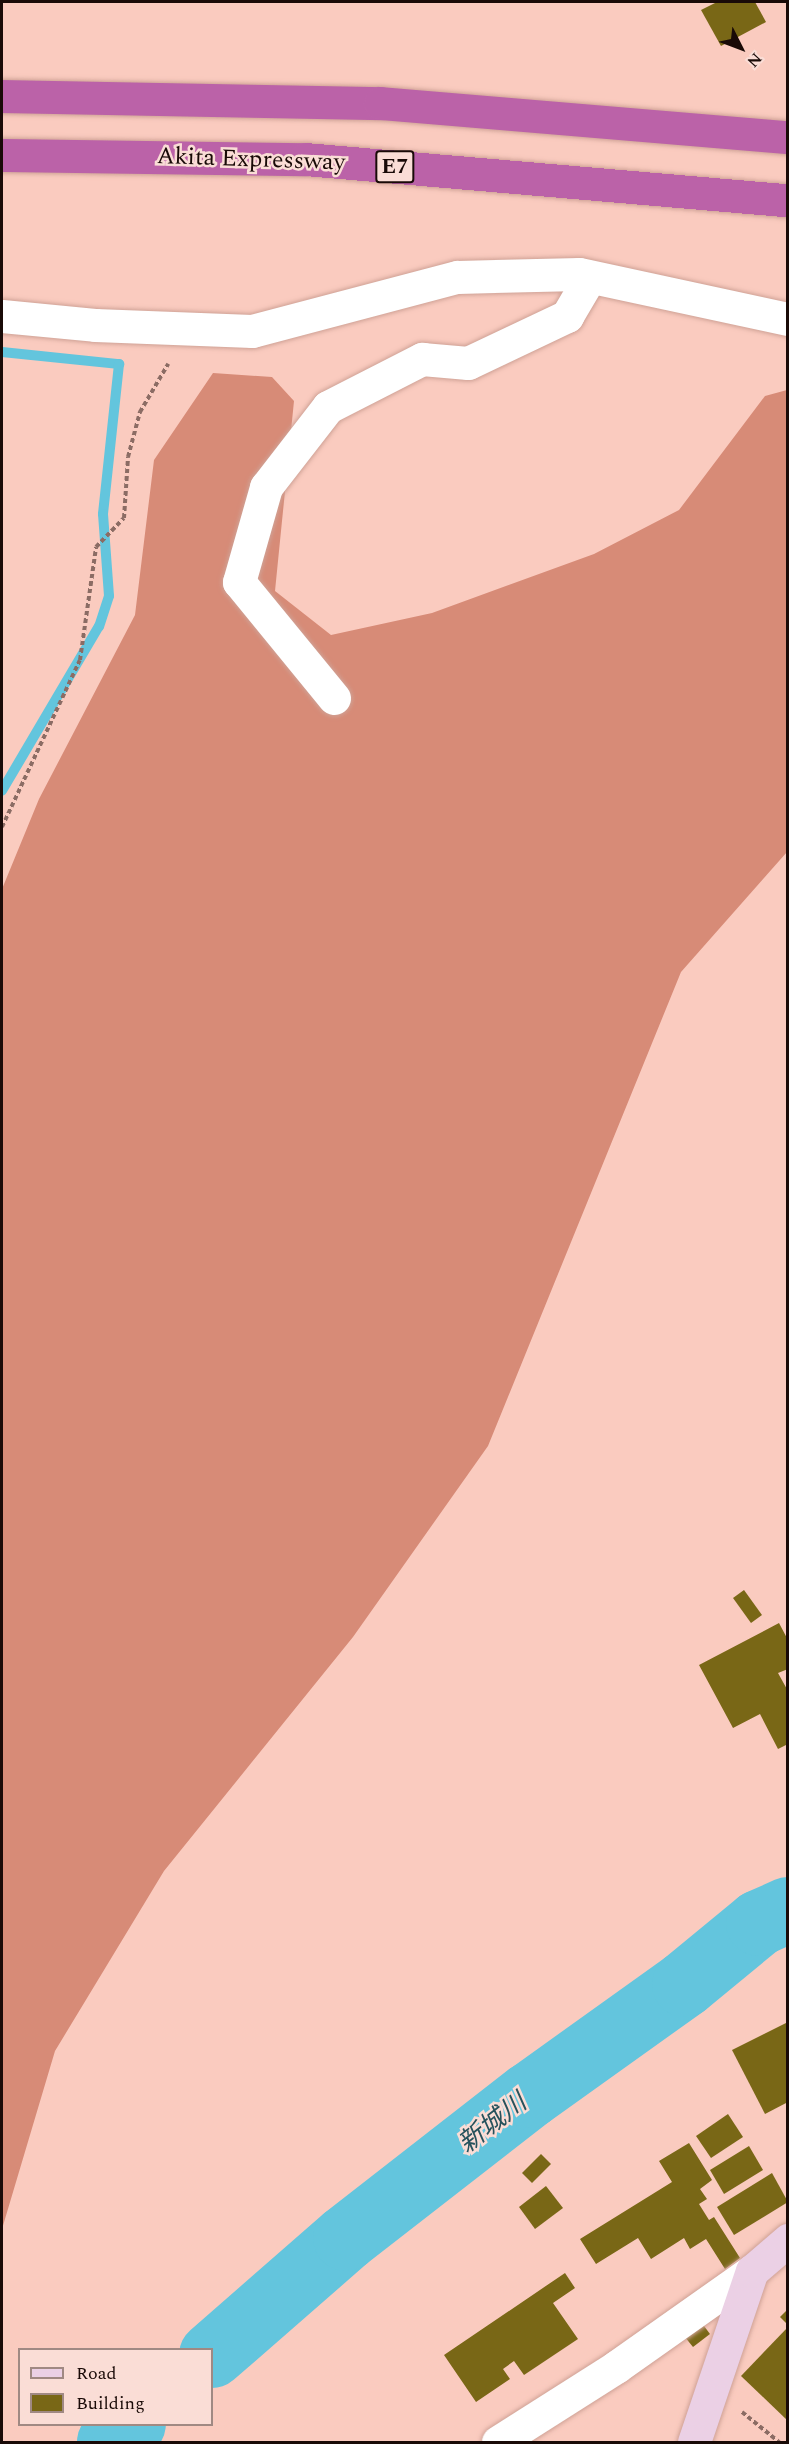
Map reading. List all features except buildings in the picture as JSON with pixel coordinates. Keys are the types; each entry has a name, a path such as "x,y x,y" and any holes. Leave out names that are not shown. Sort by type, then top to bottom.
{"highway":[{"path":"2,96 381,102 788,137"},
{"name":"Akita Expressway","path":"2,155 305,159 788,200"}],"main road":[{"path":"694,2442 752,2271 788,2240"}],"street":[{"path":"2,316 95,325 252,331 457,277 590,277 788,319"},
{"path":"334,698 239,582 266,487 328,407 422,359 468,363 567,316 590,277"},
{"path":"498,2442 616,2367 752,2271"}],"path":[{"path":"2,827 80,660 96,547 124,518 128,457 140,412 173,358"},
{"path":"712,2385 779,2442"}],"shaded area":[{"path":"213,373 272,377 294,401 275,591 331,635 432,613 594,554 679,510 765,396 787,390 787,852 681,972 488,1446 353,1637 164,1871 55,2051 2,2229 2,889 39,799 135,615 154,460"}],"waterway":[{"path":"2,352 119,364 103,514 109,596 99,626 2,791"},
{"name":"新城川","path":"213,2354 346,2238 530,2095 685,1984 759,1923 788,1910"},
{"name":"新城川","path":"110,2442 130,2426"}]}
